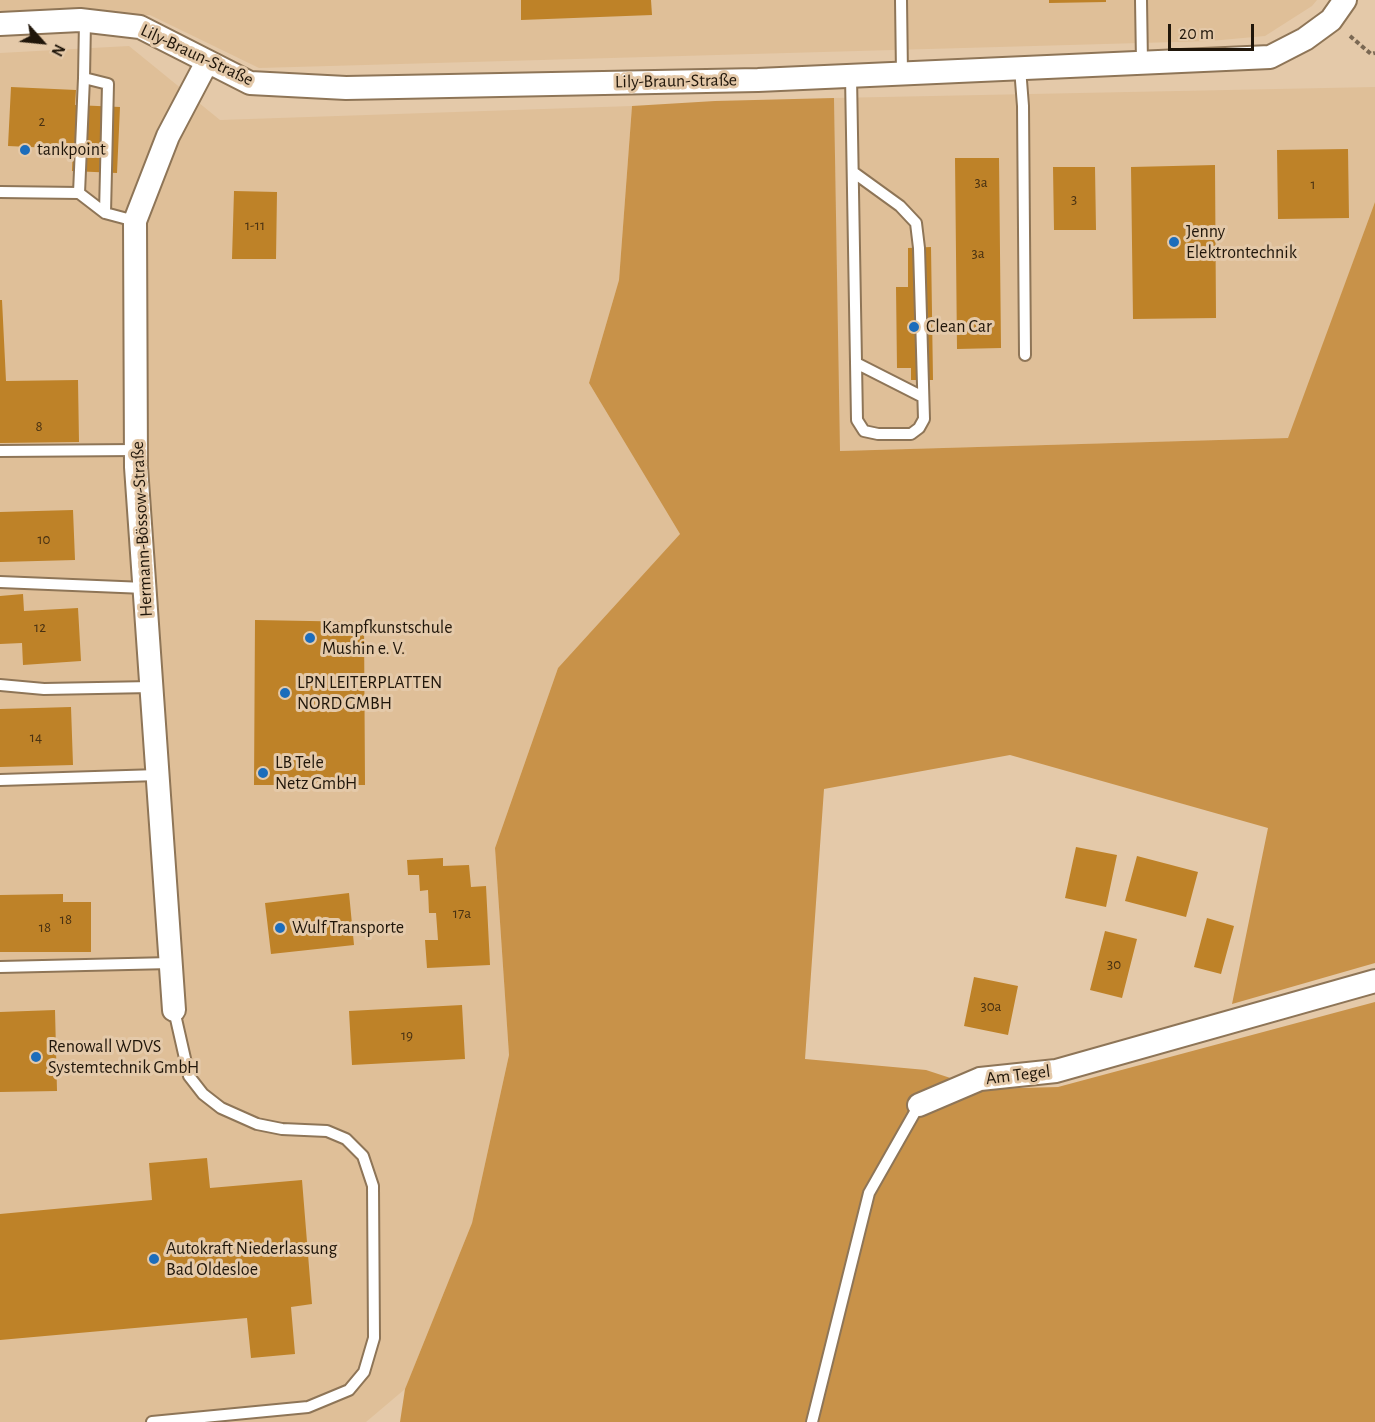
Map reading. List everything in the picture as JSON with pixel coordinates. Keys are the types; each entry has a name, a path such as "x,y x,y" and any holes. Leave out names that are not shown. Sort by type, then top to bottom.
{"street":[{"name":"Lily-Braun-Straße","path":"0,24 86,21 140,27 250,84 346,88 758,80 1269,57 1305,39 1331,20 1345,0"},
{"name":"Hermann-Bössow-Straße","path":"174,1010 137,450 135,220 168,136 207,62"},
{"name":"Am Tegel","path":"919,1105 980,1079 1056,1071 1375,981"}],"lane":[{"path":"901,0 902,73"},
{"path":"1141,0 1142,62"},
{"path":"79,193 86,21"},
{"path":"1020,67 1023,106 1025,355"},
{"path":"852,76 853,172 857,420 864,431 878,434 910,434 919,428 924,419 919,248 916,223 900,206 853,172"},
{"path":"84,78 108,84 105,213"},
{"path":"0,192 79,193 105,213 135,220"},
{"path":"856,363 923,397"},
{"path":"0,451 137,450"},
{"path":"0,582 145,588"},
{"path":"0,685 44,689 152,687"},
{"path":"0,780 158,776"},
{"path":"0,967 171,963"},
{"path":"152,1422 308,1407 349,1390 364,1372 374,1338 373,1186 363,1156 346,1139 327,1131 282,1129 257,1124 221,1108 203,1094 189,1076 174,1010"},
{"name":"Am Tegel","path":"812,1422 868,1193 919,1105"}],"shaded area":[{"path":"0,0 1317,0 1312,6 1265,36 1210,41 259,68 150,15 0,19"},
{"path":"129,46 220,120 632,106 619,280 589,383 680,534 558,668 495,848 509,1055 472,1223 405,1389 366,1422 0,1422 0,53"},
{"path":"1375,87 1375,202 1289,438 839,451 834,98"},
{"path":"834,98 840,451 1288,438 1375,202 1375,963 1232,1004 1268,828 1010,755 824,789 805,1059 926,1070 984,1089 1058,1087 1375,1002 1375,1422 400,1422 405,1389 472,1223 509,1055 495,848 558,668 680,534 589,383 619,280 632,106"}],"building":[{"path":"521,0 651,0 652,15 521,20"},
{"path":"1049,0 1106,0 1106,2 1049,3"},
{"path":"11,87 76,90 75,105 120,107 117,173 72,171 73,149 8,146"},
{"path":"1348,149 1349,218 1278,219 1277,150"},
{"path":"955,158 999,158 1001,348 957,349"},
{"name":"Jenny Elektrontechnik","path":"1215,165 1216,318 1133,319 1131,167"},
{"path":"1053,167 1095,167 1096,230 1054,230"},
{"path":"234,191 277,192 276,259 232,259"},
{"name":"Clean Car","path":"931,247 933,380 911,380 911,368 897,368 896,287 908,287 908,248"},
{"path":"0,300 2,300 6,381 78,380 79,442 0,443"},
{"path":"73,510 75,560 0,562 0,512"},
{"path":"23,594 24,611 78,608 81,661 23,665 22,643 0,644 0,596"},
{"path":"255,620 364,622 365,785 254,785"},
{"path":"71,707 73,765 0,767 0,709"},
{"path":"1076,847 1117,855 1106,907 1065,898"},
{"path":"1137,856 1198,872 1186,917 1125,901"},
{"path":"443,858 443,866 469,865 471,887 486,886 490,965 427,968 425,940 438,940 436,913 429,913 428,890 420,891 419,875 408,875 407,860"},
{"path":"349,893 354,945 271,954 265,903"},
{"path":"63,894 63,902 91,902 91,952 0,952 0,895"},
{"path":"1207,918 1234,926 1221,974 1194,967"},
{"path":"1105,931 1137,939 1122,998 1090,990"},
{"path":"974,977 1018,986 1008,1035 964,1026"},
{"path":"462,1005 465,1059 352,1065 349,1011"},
{"path":"55,1010 57,1091 0,1092 0,1012"},
{"name":"Autokraft Niederlassung Bad Oldesloe","path":"207,1158 210,1188 302,1180 312,1304 291,1307 295,1354 251,1358 247,1318 0,1340 0,1214 152,1200 149,1163"}],"place":[{"name":"tankpoint","path":"25,150"},
{"name":"Jenny Elektrontechnik","path":"1174,242"},
{"name":"Clean Car","path":"914,327"},
{"name":"Kampfkunstschule Mushin e. V.","path":"310,638"},
{"name":"LPN LEITERPLATTEN NORD GMBH","path":"285,693"},
{"name":"LB Tele Netz GmbH","path":"263,773"},
{"name":"Wulf Transporte","path":"280,928"},
{"name":"Renowall WDVS Systemtechnik GmbH","path":"36,1057"},
{"name":"Autokraft Niederlassung Bad Oldesloe","path":"154,1259"}]}
